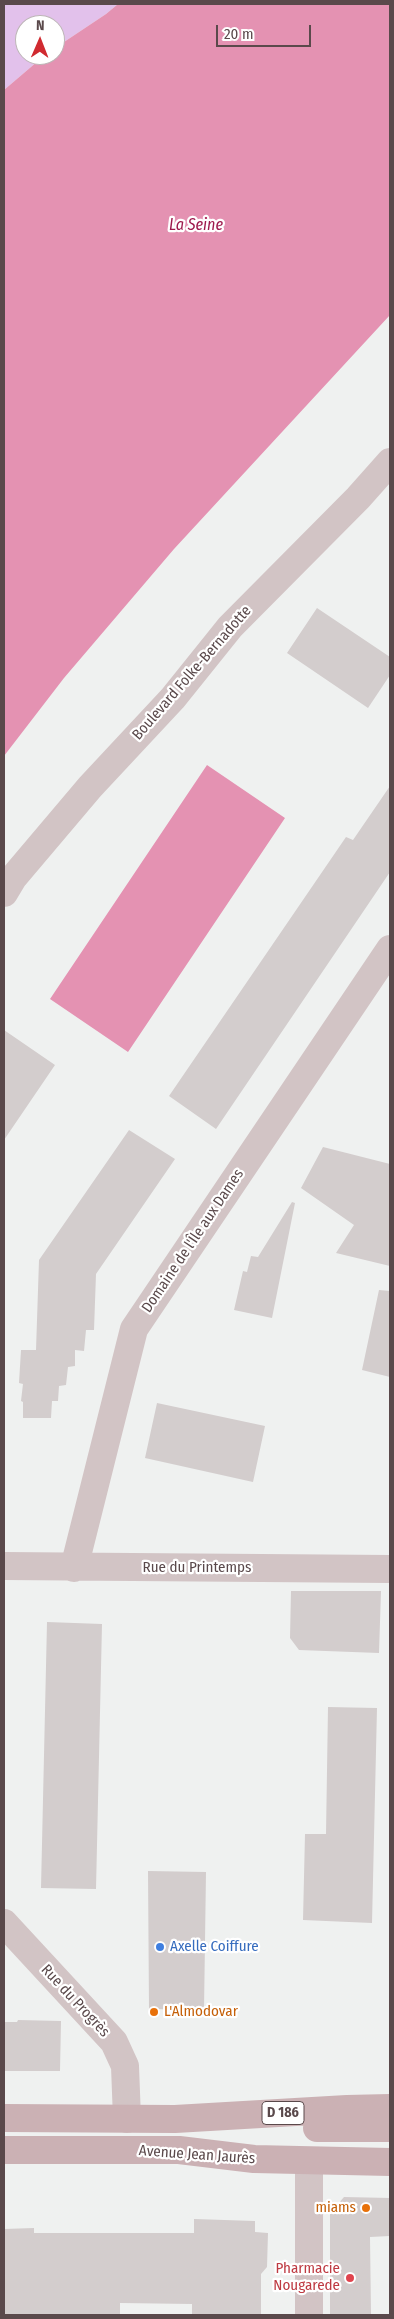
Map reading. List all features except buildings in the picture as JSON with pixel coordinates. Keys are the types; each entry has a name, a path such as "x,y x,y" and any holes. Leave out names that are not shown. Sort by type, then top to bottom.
{"main road":[{"name":"D 186","path":"4,2118 175,2119 390,2108"},
{"name":"D 186","path":"175,2119 303,2127 390,2128"},
{"name":"D 186","path":"179,2150 300,2144 390,2144"},
{"name":"Avenue Jean Jaurès","path":"4,2150 179,2150 254,2159 390,2162"}],"street":[{"name":"Boulevard Folke-Bernadotte","path":"4,893 13,878 90,786 173,698 230,627 358,498 390,462"},
{"name":"Domaine de l'Île aux Dames","path":"74,1568 134,1329 390,949"},
{"name":"Rue du Printemps","path":"4,1566 390,1569"},
{"name":"Rue du Progrès","path":"4,1923 114,2042 125,2066 127,2119"},
{"path":"308,2315 309,2161"}],"shaded area":[{"path":"4,4 118,4 65,41 65,15 15,15 15,65 33,65 4,90"}],"water":[{"name":"La Seine","path":"118,4 390,4 390,315 174,549 64,678 4,756 4,90 33,65 65,65 65,41"},
{"path":"207,765 285,818 128,1052 50,999"}],"place":[{"name":"Axelle Coiffure","path":"160,1947"},
{"name":"L'Almodovar","path":"154,2012"},
{"name":"miams","path":"366,2208"},
{"name":"Pharmacie Nougarede","path":"350,2278"}]}
